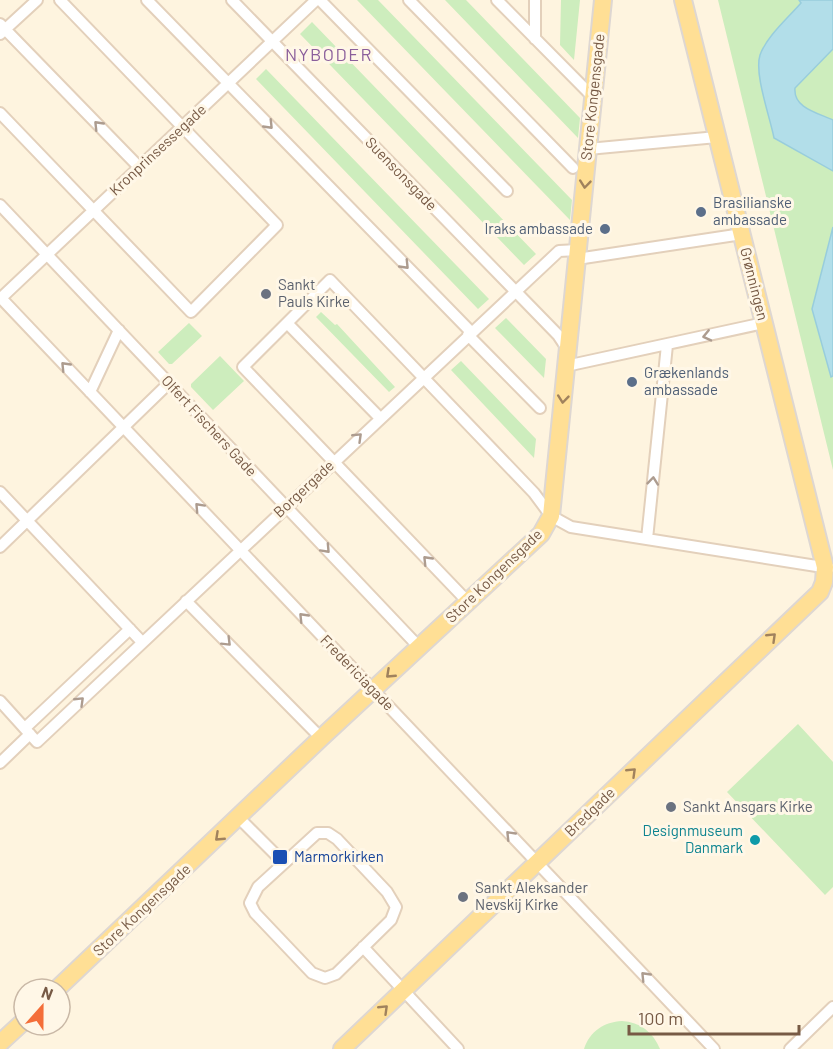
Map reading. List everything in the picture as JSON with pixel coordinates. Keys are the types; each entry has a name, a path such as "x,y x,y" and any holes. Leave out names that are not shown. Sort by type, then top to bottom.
{"main road":[{"name":"Store Kongensgade","path":"70,977 321,738 541,534 552,516 603,0"},
{"name":"Grønningen","path":"683,0 764,323 829,568"},
{"name":"Bredgade","path":"342,1049 819,592 829,568"},
{"path":"0,1043 12,1032"}],"street":[{"path":"37,0 2,29 139,167"},
{"path":"0,113 191,312 277,225 60,0"},
{"path":"147,0 540,408"},
{"name":"Suensonsgade","path":"232,0 515,291 567,358"},
{"path":"318,0 507,191"},
{"name":"Kronprinsessegade","path":"0,298 318,0"},
{"path":"409,0 573,168"},
{"path":"497,0 593,98"},
{"path":"535,0 535,39"},
{"path":"588,150 717,137"},
{"name":"Olfert Fischers Gade","path":"0,205 419,647"},
{"name":"Borgergade","path":"0,763 142,642 379,417 559,251 578,254 742,234"},
{"path":"468,602 243,367 330,280 534,493 552,516 571,527 829,568"},
{"name":"Fredericiagade","path":"0,298 714,1049"},
{"path":"287,323 379,417"},
{"path":"567,358 668,345 764,323"},
{"path":"90,392 119,330"},
{"path":"647,539 668,345"},
{"path":"0,547 169,383"},
{"path":"0,492 142,642"},
{"path":"186,601 321,738"},
{"name":"Borgergade","path":"31,735 130,629"},
{"path":"0,701 31,735"},
{"path":"239,818 284,863"},
{"path":"320,832 332,835 387,892 396,907 391,920 336,974 321,978 312,973 252,909 251,898 258,887 284,863 312,835 320,832"},
{"path":"363,947 458,1049"},
{"path":"790,1049 833,1007"}],"green space":[{"path":"357,0 378,0 572,200 570,220"},
{"path":"445,0 466,0 580,118 578,138"},
{"path":"561,0 580,0 574,60 560,45"},
{"path":"718,0 799,0 801,3 767,43 760,56 774,138 833,171 833,227 812,309 831,377 833,376 833,470"},
{"path":"312,22 536,254 524,265 300,34"},
{"path":"833,49 833,120 802,105 795,95 794,88"},
{"path":"266,69 489,299 478,309 256,79"},
{"path":"321,312 335,325 337,324 395,387 389,392 316,317"},
{"path":"506,318 546,359 544,378 495,328"},
{"path":"189,323 202,336 172,364 169,364 158,352"},
{"path":"220,356 244,381 213,410 191,387 191,384"},
{"path":"461,361 536,439 534,458 451,370"},
{"path":"798,724 833,762 833,887 825,895 727,792"},
{"path":"622,1021 635,1023 645,1029 660,1049 584,1049 590,1037 598,1029 609,1023"}],"water":[{"path":"799,0 833,0 833,49 795,88 795,95 808,109 833,120 833,171 774,138 761,84 759,63 763,48 801,3"},
{"path":"833,227 833,376 831,377 812,309"}],"place":[{"name":"Brasilianske ambassade","path":"701,212"},
{"name":"Iraks ambassade","path":"605,229"},
{"name":"Sankt Pauls Kirke","path":"266,294"},
{"name":"Grækenlands ambassade","path":"632,382"},
{"name":"Sankt Ansgars Kirke","path":"671,807"},
{"name":"Designmuseum Danmark","path":"755,840"},
{"name":"Marmorkirken","path":"280,857"},
{"name":"Sankt Aleksander Nevskij Kirke","path":"463,897"}],"district":[{"name":"NYBODER","path":"329,55"}]}
